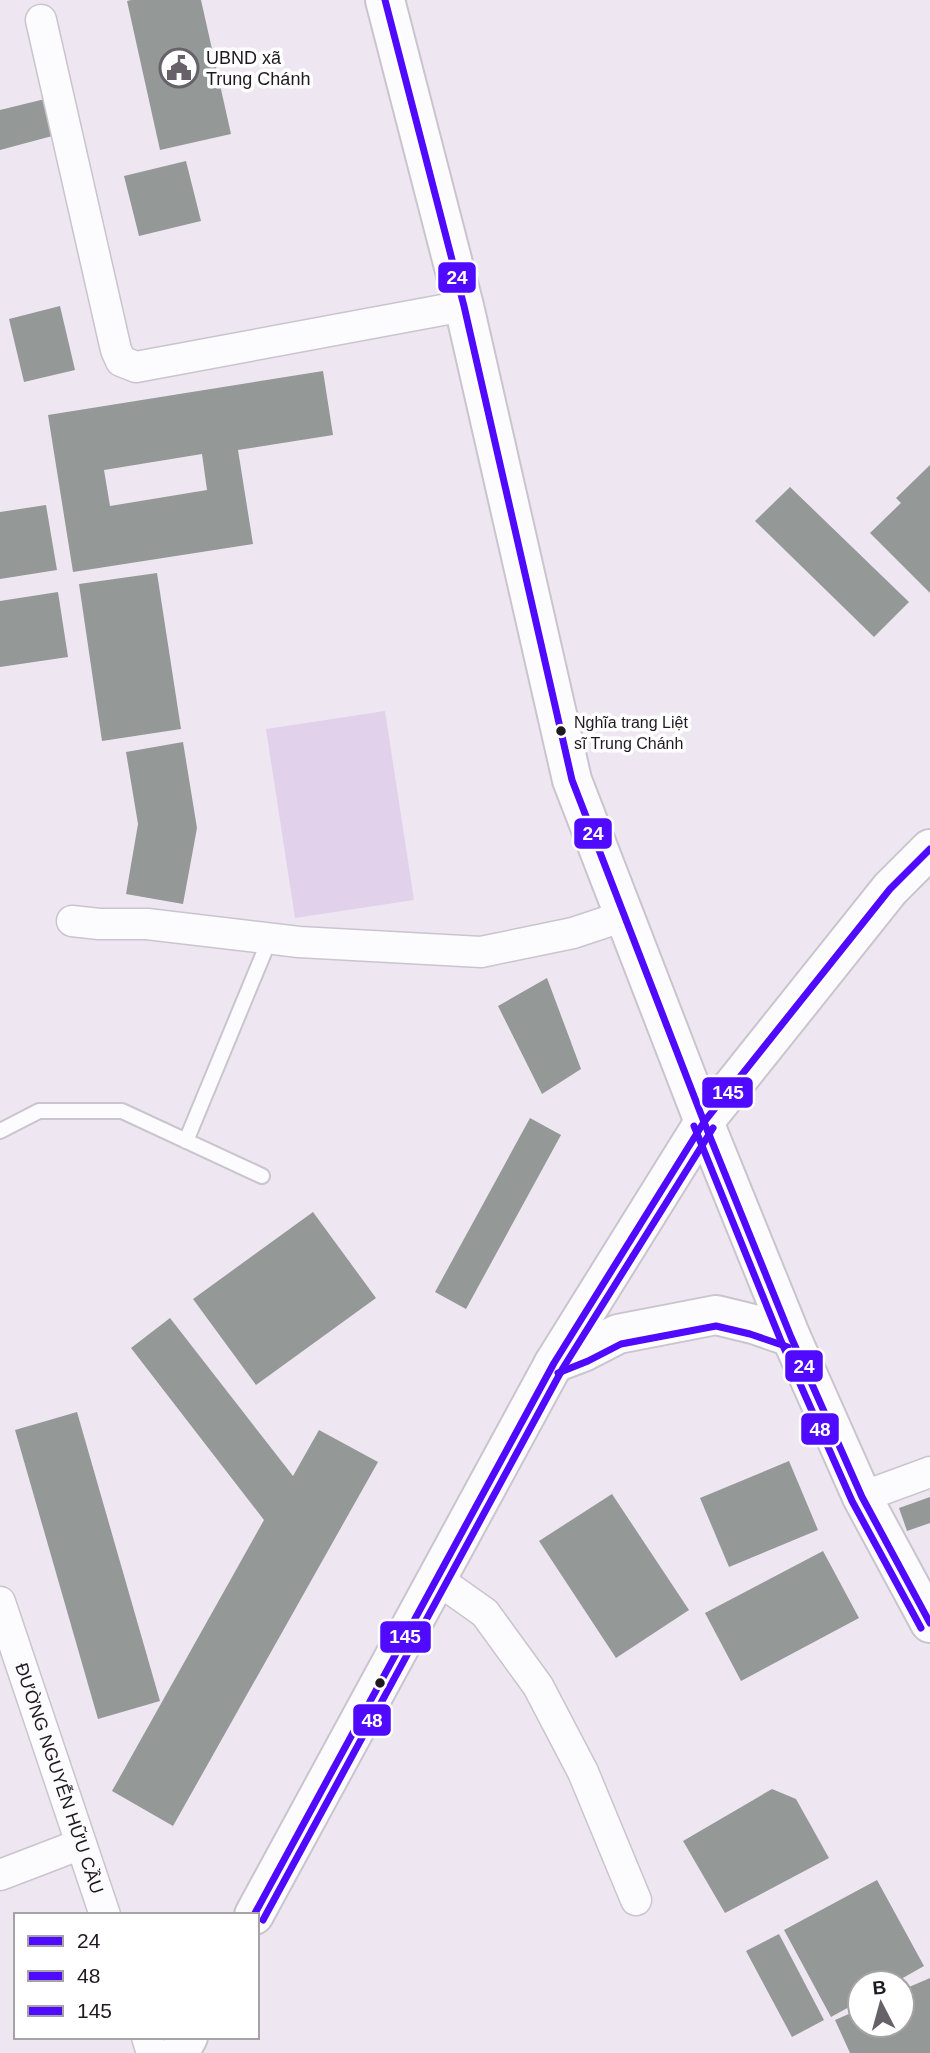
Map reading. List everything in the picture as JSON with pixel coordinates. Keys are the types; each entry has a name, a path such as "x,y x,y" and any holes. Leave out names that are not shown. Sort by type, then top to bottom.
{"main road":[{"path":"385,0 464,306 572,780 704,1122 791,1337 862,1497 930,1623"},
{"path":"255,1913 554,1363 704,1122 890,889 930,849"},
{"path":"554,1363 618,1334 716,1315 791,1337"}],"street":[{"path":"41,20 121,361 136,367 464,306"},
{"path":"72,921 147,924 299,942 481,951 573,933 624,916"},
{"path":"862,1497 930,1472"},
{"path":"437,1579 485,1613 538,1686 583,1772 636,1900"},
{"name":"ĐƯỜNG NGUYỄN HỮU CẦU","path":"0,1602 104,1913"},
{"path":"0,1875 81,1844"}],"lane":[{"path":"186,1141 270,938"},
{"path":"0,1131 40,1111 121,1111 262,1176"}],"shaded area":[{"path":"385,711 414,900 295,918 266,729"}],"building":[{"name":"UBND xã Trung Chánh","path":"201,0 231,134 160,150 127,1"},
{"path":"49,98 56,135 0,150 0,110"},
{"path":"186,161 201,221 139,236 124,176"},
{"path":"60,306 75,370 24,382 9,319"},
{"path":"323,371 333,435 238,450 253,544 73,572 48,415","holes":["202,454 207,490 110,506 104,470"]},
{"path":"930,465 930,593 870,533 901,503 896,498"},
{"path":"790,487 909,602 874,637 755,521"},
{"path":"46,505 57,570 0,579 0,512"},
{"path":"157,573 181,729 102,741 79,584"},
{"path":"58,592 68,657 0,667 0,601"},
{"path":"183,742 197,828 183,904 126,894 138,824 126,752"},
{"path":"547,978 581,1069 542,1094 498,1006"},
{"path":"530,1118 561,1135 466,1309 435,1292"},
{"path":"313,1212 376,1298 256,1385 193,1299"},
{"path":"170,1318 293,1476 319,1430 378,1462 173,1826 112,1791 264,1520 131,1348"},
{"path":"77,1412 160,1701 98,1719 15,1430"},
{"path":"789,1461 818,1530 729,1567 700,1498"},
{"path":"612,1494 689,1610 616,1658 539,1541"},
{"path":"930,1497 930,1523 907,1531 899,1508"},
{"path":"823,1551 859,1618 741,1681 705,1613"},
{"path":"772,1789 796,1799 829,1858 725,1913 683,1841"},
{"path":"877,1880 924,1966 916,1971 846,1969 846,2009 831,2017 784,1930"},
{"path":"779,1934 824,2020 792,2037 746,1951"},
{"path":"930,1978 930,2053 850,2053 835,2020 846,2015 846,2039 916,2039 916,1984"}],"transit line":[{"name":"24","path":"385,0 464,306 572,780 704,1122 791,1337 862,1497 930,1623"},
{"name":"145","path":"255,1913 554,1363 704,1122 890,889 930,849"},
{"name":"48","path":"694,1126 781,1341 852,1501 921,1628"},
{"name":"48","path":"263,1920 563,1368 713,1128"},
{"name":"48","path":"558,1373 621,1344 716,1326 788,1347"}],"place":[{"name":"UBND xã Trung Chánh","path":"179,68"},
{"name":"Nghĩa trang Liệt sĩ Trung Chánh","path":"561,731"}]}
